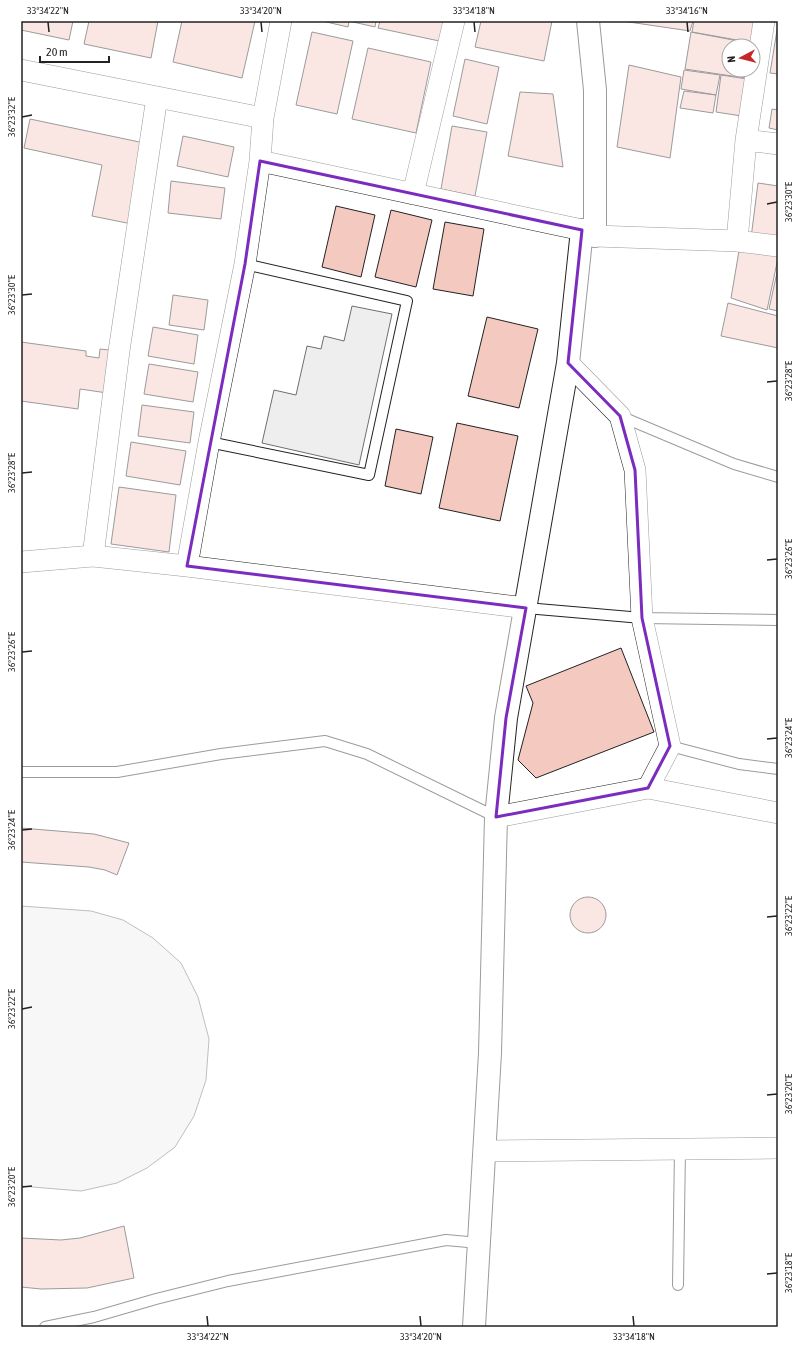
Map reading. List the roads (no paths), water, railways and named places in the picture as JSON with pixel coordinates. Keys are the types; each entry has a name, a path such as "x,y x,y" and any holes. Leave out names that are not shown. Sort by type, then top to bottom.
{"street":[{"path":"187,566 209,442 244,264 260,161 263,118 281,21"},
{"path":"413,194 454,21"},
{"path":"474,1327 490,1053 496,817 506,718 568,363 588,233 594,90 588,21"},
{"path":"737,241 746,140 764,21"},
{"path":"21,70 263,118"},
{"path":"93,556 119,351 157,97"},
{"path":"746,140 778,144"},
{"path":"260,161 588,233 737,241 778,246"},
{"path":"568,363 620,416 635,470 642,618 670,746 648,788"},
{"path":"21,562 93,556 187,566 526,608"},
{"path":"496,817 648,788 778,813"},
{"path":"484,1151 778,1148"}],"lane":[{"path":"209,442 369,475 407,301 244,264"},
{"path":"620,416 734,464 778,477"},
{"path":"526,608 642,618 778,620"},
{"path":"21,772 117,772 221,754 325,741 367,754 496,817"},
{"path":"670,746 738,764 778,770"},
{"path":"678,1285 680,1149"},
{"path":"45,1327 94,1317 156,1299 228,1281 446,1240 479,1243"}]}
